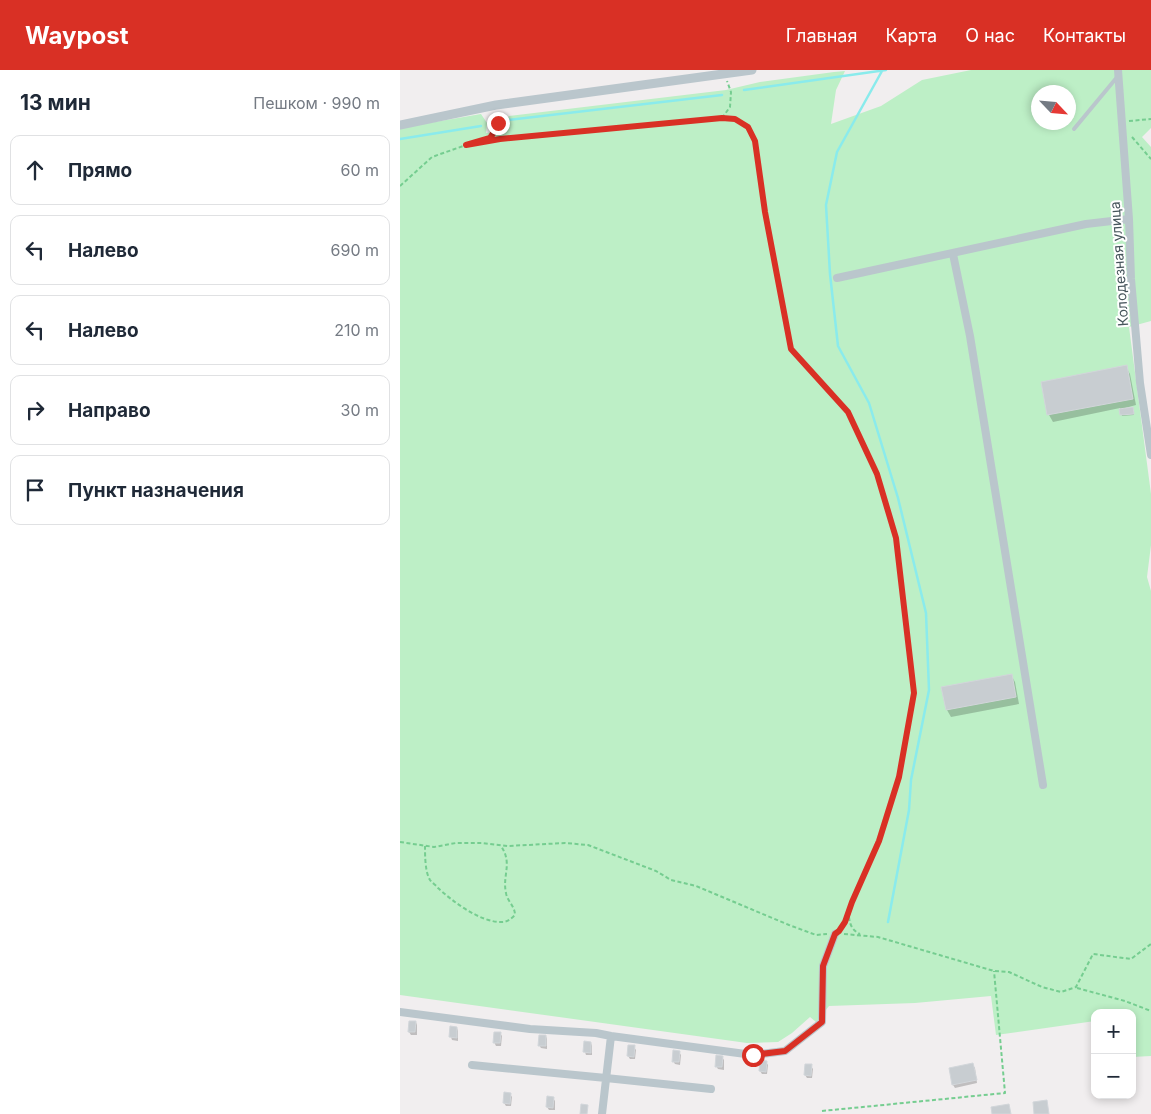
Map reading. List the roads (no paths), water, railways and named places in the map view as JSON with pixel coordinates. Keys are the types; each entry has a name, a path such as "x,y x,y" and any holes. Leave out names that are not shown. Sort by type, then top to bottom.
{"street":[{"path":"400,125 496,105 752,70"},
{"name":"Колодезная улица","path":"1118,73 1129,219 1131,279 1140,384 1151,455"},
{"path":"837,278 1086,224 1129,219"},
{"path":"953,254 970,336 1043,785"},
{"path":"400,1012 530,1029 596,1033 753,1055 785,1051 822,1022 823,966 835,934"},
{"path":"602,1114 611,1036"},
{"path":"472,1065 711,1089"}],"lane":[{"path":"1076,126 1118,73"}],"waterway":[{"path":"744,90 886,70"},
{"path":"882,71 837,152 826,205 830,274 838,346 869,403 898,498 926,613 929,690 911,780 909,810 888,922"},
{"path":"508,120 722,95"},
{"path":"400,139 481,126"}]}
